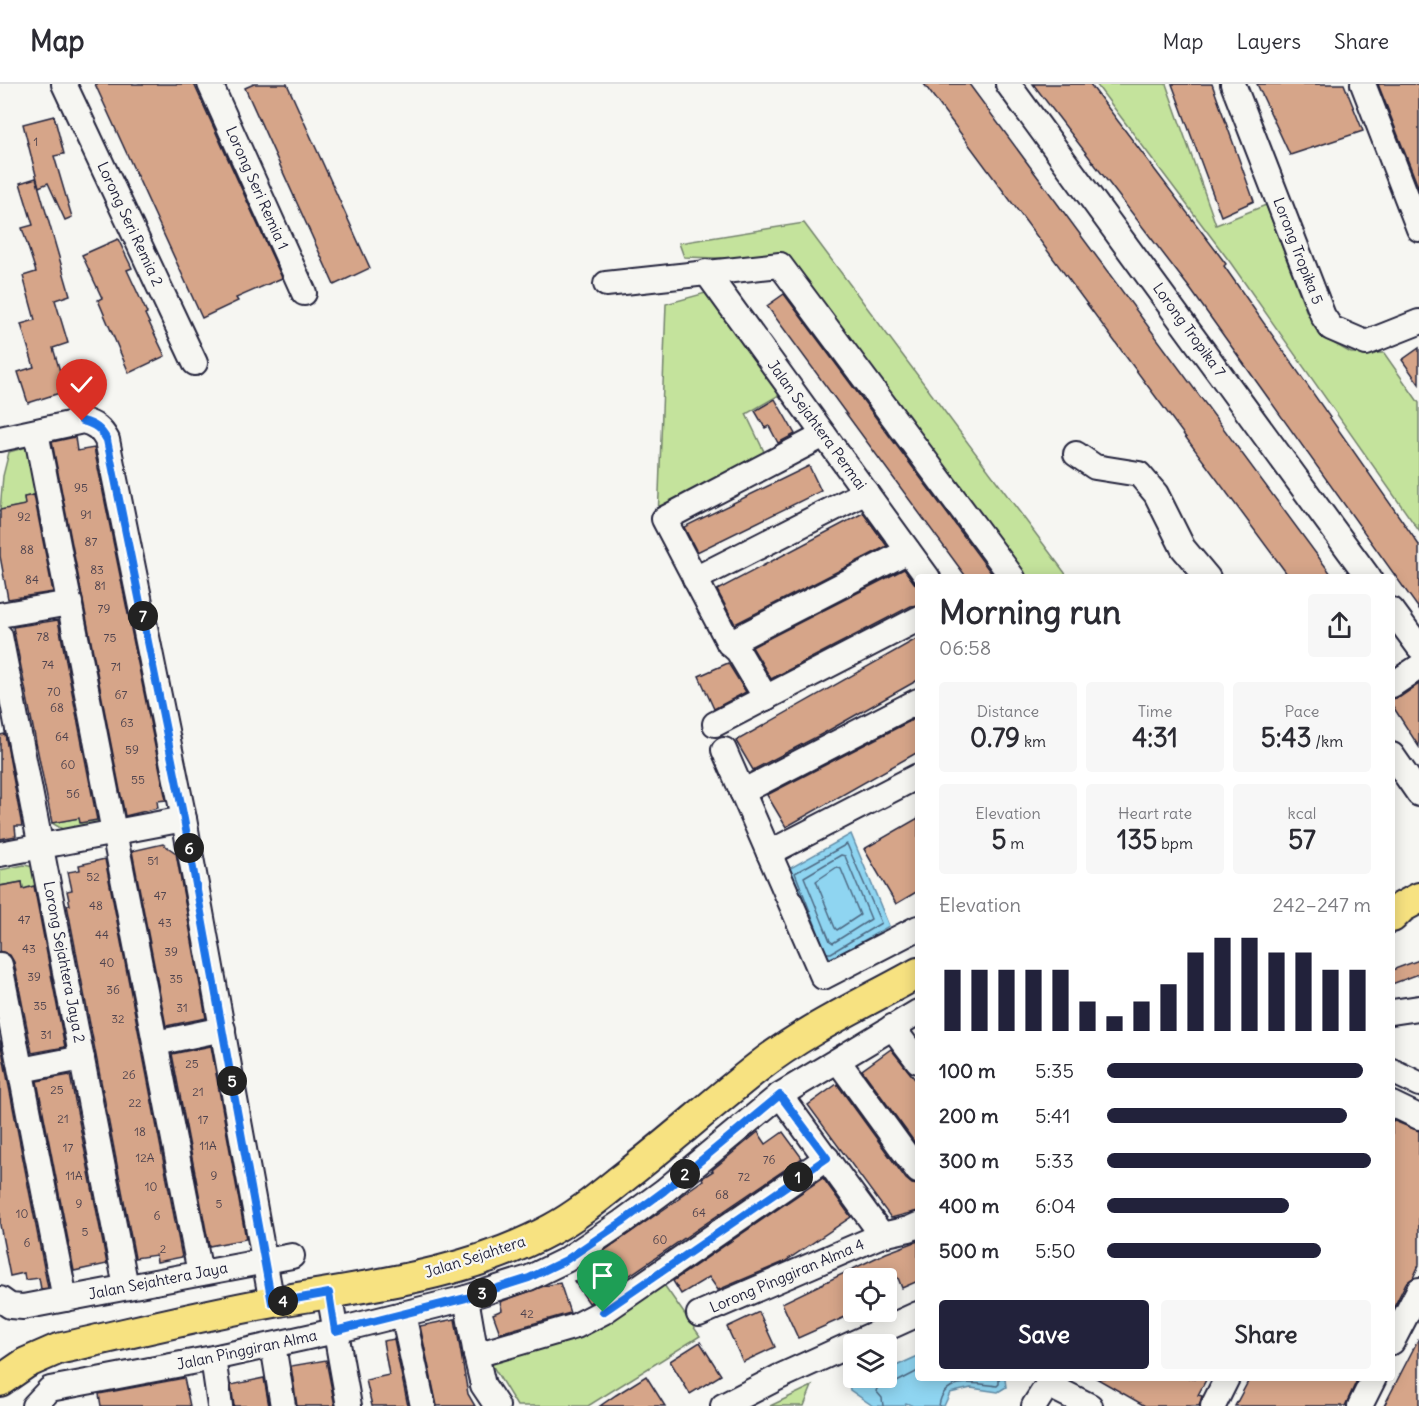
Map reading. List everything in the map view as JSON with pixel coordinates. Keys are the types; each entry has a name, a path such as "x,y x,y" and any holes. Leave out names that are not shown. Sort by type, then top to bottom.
{"main road":[{"path":"1395,914 1402,907 1419,898"},
{"name":"Jalan Sejahtera","path":"0,1381 26,1363 58,1349 272,1303 451,1268 518,1246 554,1228 590,1205 758,1067 802,1038 915,975"}],"street":[{"name":"Lorong Seri Remia 2","path":"64,84 195,363"},
{"name":"Lorong Seri Remia 1","path":"210,84 304,292"},
{"name":"Lorong Tropika 7","path":"1008,84 1366,574"},
{"name":"Lorong Tropika 5","path":"1233,84 1323,316 1331,328 1366,343 1419,322"},
{"path":"1363,84 1419,229"},
{"path":"606,284 780,265 1010,574"},
{"name":"Jalan Sejahtera Permai","path":"706,272 925,574"},
{"path":"0,439 82,421 93,423 102,431 107,440 184,819 272,1303"},
{"path":"36,432 200,1273"},
{"path":"766,698 738,651 729,643 664,519 824,435"},
{"path":"1076,454 1095,467 1139,474 1156,494 1183,548 1205,574"},
{"path":"695,579 866,492"},
{"path":"729,643 908,551"},
{"path":"0,615 70,603"},
{"path":"1395,614 1419,647"},
{"path":"715,724 915,621"},
{"name":"Lorong Sejahtera Jaya 2","path":"0,636 126,1287"},
{"path":"1395,683 1419,667"},
{"path":"742,792 915,702"},
{"path":"724,750 823,977 915,930"},
{"path":"1395,759 1419,794"},
{"path":"769,853 915,778"},
{"path":"0,854 184,819"},
{"path":"0,965 65,1299"},
{"path":"1395,1012 1419,1008"},
{"name":"Jalan Pinggiran Alma","path":"34,1406 50,1389 213,1358 335,1331 466,1298 529,1278 566,1260 622,1222 664,1191 780,1095 915,1014"},
{"path":"892,1027 915,1057"},
{"path":"156,1043 223,1029"},
{"path":"21,1070 82,1058"},
{"path":"838,1061 915,1167"},
{"path":"1395,1072 1419,1084"},
{"name":"Lorong Pinggiran Alma 4","path":"699,1314 882,1235 780,1095"},
{"path":"1395,1105 1419,1117"},
{"path":"476,1355 576,1326 603,1312 827,1158"},
{"path":"882,1235 915,1226"},
{"name":"Jalan Sejahtera Jaya","path":"0,1299 10,1306 23,1307 292,1256"},
{"path":"1395,1336 1419,1290"},
{"path":"329,1293 349,1406"},
{"path":"466,1298 483,1384 496,1406"},
{"path":"403,1314 423,1406"},
{"path":"723,1406 779,1377 915,1315"},
{"path":"273,1345 283,1406"},
{"path":"213,1358 220,1406"},
{"path":"1213,1406 1226,1381"},
{"path":"1359,1406 1372,1381"},
{"path":"1034,1406 1050,1382 1089,1406"}],"green space":[{"path":"1096,84 1166,84 1216,225 1266,205 1307,313 1322,337 1351,353 1384,353 1419,403 1419,531 1230,262"},
{"path":"804,223 1066,574 1020,574 785,260 684,257 679,243"},
{"path":"709,292 781,394 746,414 769,462 658,520 666,304"},
{"path":"34,445 43,493 24,497 25,505 0,510 3,476 9,452"},
{"path":"79,818 81,823 105,819 106,826 69,833 52,823"},
{"path":"24,865 39,868 42,887 23,889 22,882 0,886 0,870"},
{"path":"662,1282 700,1336 588,1406 517,1406 489,1360"},
{"path":"812,1386 804,1406 770,1406"}],"water":[{"path":"851,834 889,926 825,963 787,870"},
{"path":"915,1357 915,1381 1005,1381 1006,1387 998,1392 971,1388 950,1393 944,1406 913,1406 906,1403 905,1406 873,1406 850,1388 897,1388 897,1366"}],"building":[{"path":"95,84 194,84 282,278 236,298 238,301 202,318"},
{"path":"254,84 287,84 370,268 334,285 245,88"},
{"path":"924,84 969,84 1331,574 1287,574"},
{"path":"1033,84 1090,84 1226,264 1224,266 1419,545 1419,609 1395,574 1191,290"},
{"path":"1172,84 1212,84 1254,201 1221,216"},
{"path":"1257,84 1344,84 1363,131 1290,155"},
{"path":"1378,84 1419,84 1419,189"},
{"path":"54,116 64,154 54,156 72,217 65,220 48,183 39,187 23,124"},
{"path":"36,178 70,295 55,300 68,343 53,348 66,391 28,403 18,372 34,367 21,324 35,320 23,276 36,272 22,228 33,225 20,183"},
{"path":"118,239 132,268 127,270 165,356 129,373 98,300 102,298 82,255"},
{"path":"784,294 992,574 964,574 767,306"},
{"path":"1419,348 1419,384 1402,360"},
{"path":"775,399 795,434 778,443 769,426 765,428 755,411"},
{"path":"75,437 77,451 94,448 166,800 157,801 158,808 125,816 52,442"},
{"path":"809,466 821,491 697,552 684,527"},
{"path":"34,495 53,592 8,599 0,556 0,510 25,505 24,497"},
{"path":"863,513 887,546 735,624 717,590"},
{"path":"904,569 915,584 915,605 771,679 752,647"},
{"path":"58,620 97,820 80,823 79,818 52,823 13,627"},
{"path":"915,640 915,682 753,770 736,741"},
{"path":"728,663 746,692 714,709 699,676"},
{"path":"1419,684 1419,747 1395,710 1395,698"},
{"path":"915,719 915,754 786,827 767,795"},
{"path":"5,734 22,826 15,826 16,836 0,839 0,735"},
{"path":"915,820 915,893 896,904 864,849"},
{"path":"163,844 176,853 206,1018 166,1026 132,851"},
{"path":"105,859 182,1257 157,1262 156,1255 135,1258 67,905 70,905 67,891 72,890 68,872 80,870 79,865"},
{"path":"22,882 23,889 34,886 65,1047 32,1053 14,962 10,955 0,951 0,886"},
{"path":"1419,960 1419,974 1395,983 1395,969"},
{"path":"0,1040 48,1288 41,1289 39,1278 25,1280 24,1273 10,1276 0,1225"},
{"path":"211,1046 246,1239 209,1246 172,1054"},
{"path":"891,1049 915,1079 915,1143 862,1070"},
{"path":"70,1075 107,1264 74,1271 37,1081"},
{"path":"837,1084 906,1179 915,1184 915,1212 891,1218 808,1105"},
{"path":"1395,1121 1419,1131 1419,1265 1413,1278 1406,1283 1395,1305"},
{"path":"758,1132 766,1144 783,1132 802,1158 589,1303 574,1281 581,1279 577,1272 582,1269 581,1267 680,1198"},
{"path":"823,1178 851,1217 784,1262 718,1290 709,1277 681,1294 673,1281"},
{"path":"915,1242 915,1282 902,1288 897,1278 897,1268 855,1268"},
{"path":"843,1274 843,1318 798,1338 782,1303"},
{"path":"560,1283 570,1313 500,1333 493,1314 502,1310 500,1302 544,1286"},
{"path":"759,1312 775,1347 743,1362 727,1327"},
{"path":"455,1319 468,1394 475,1406 437,1406 420,1326"},
{"path":"1419,1338 1419,1406 1384,1406"},
{"path":"394,1339 408,1406 372,1406 366,1380 389,1375 383,1341"},
{"path":"700,1342 721,1375 690,1394 670,1361"},
{"path":"326,1360 335,1406 297,1406 291,1366"},
{"path":"646,1376 665,1406 600,1406 616,1395"},
{"path":"184,1378 190,1406 101,1406 99,1394"},
{"path":"264,1378 269,1406 234,1406 231,1385"},
{"path":"1101,1381 1205,1381 1198,1395 1202,1396 1199,1406 1145,1406"},
{"path":"1248,1381 1357,1381 1345,1406 1235,1406"}],"route":[{"path":"82,421 93,423 102,431 107,440 184,819 272,1303 329,1293 335,1331 466,1298 529,1278 566,1260 622,1222 664,1191 780,1095 827,1158 603,1312"}]}
